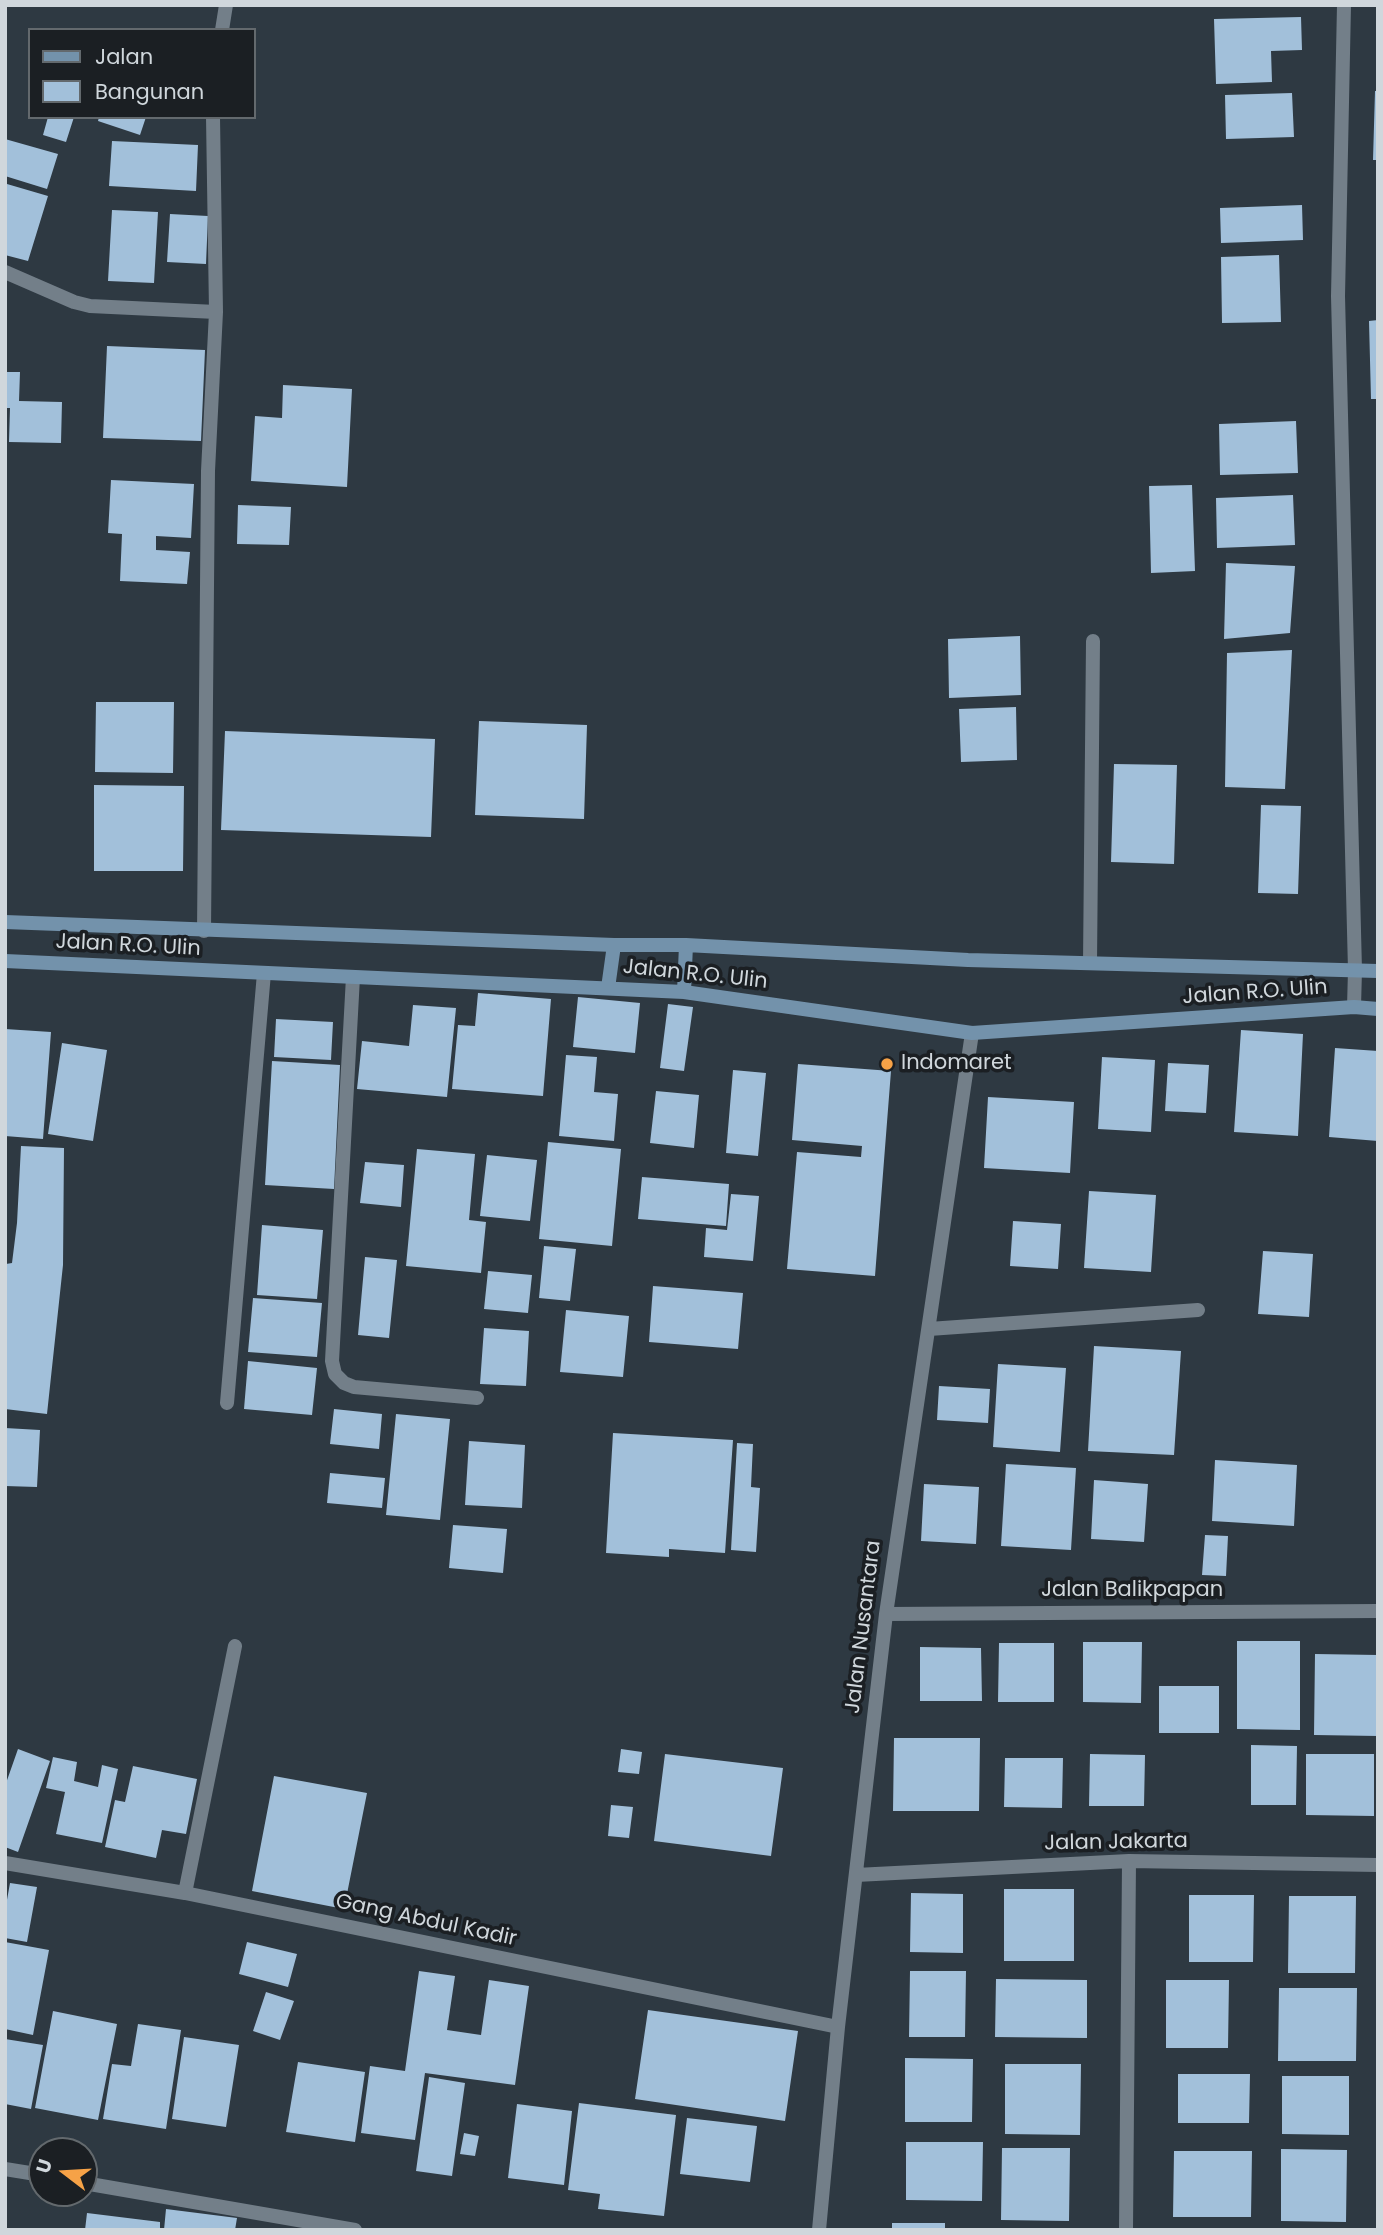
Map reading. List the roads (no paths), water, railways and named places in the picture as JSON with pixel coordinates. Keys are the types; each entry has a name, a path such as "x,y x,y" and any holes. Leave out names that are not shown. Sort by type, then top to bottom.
{"main road":[{"name":"Jalan R.O. Ulin","path":"5,922 614,945 686,945 968,960 1378,971"},
{"path":"608,988 614,945"},
{"path":"684,992 686,945"},
{"name":"Jalan R.O. Ulin","path":"5,961 684,992 972,1033 1354,1007 1378,1009"}],"street":[{"path":"222,28 226,5"},
{"path":"1344,5 1338,296 1354,1007"},
{"path":"204,931 208,471 216,312 212,119"},
{"path":"5,272 74,302 90,306 216,312"},
{"path":"1090,963 1093,641"},
{"path":"228,1403 264,972"},
{"path":"353,977 332,1362 335,1374 354,1387 477,1398"},
{"name":"Jalan Nusantara","path":"819,2230 838,2027 886,1614 972,1033"},
{"path":"929,1329 1198,1310"},
{"name":"Jalan Balikpapan","path":"886,1614 1378,1611"},
{"path":"185,1893 235,1646"},
{"path":"1126,2230 1129,1861"},
{"name":"Jalan Jakarta","path":"856,1875 1129,1861 1378,1865"},
{"name":"Gang Abdul Kadir","path":"5,1863 185,1893 838,2027"},
{"path":"5,2169 28,2173"},
{"path":"98,2185 355,2230"}],"place":[{"name":"Indomaret","path":"887,1064"}]}
